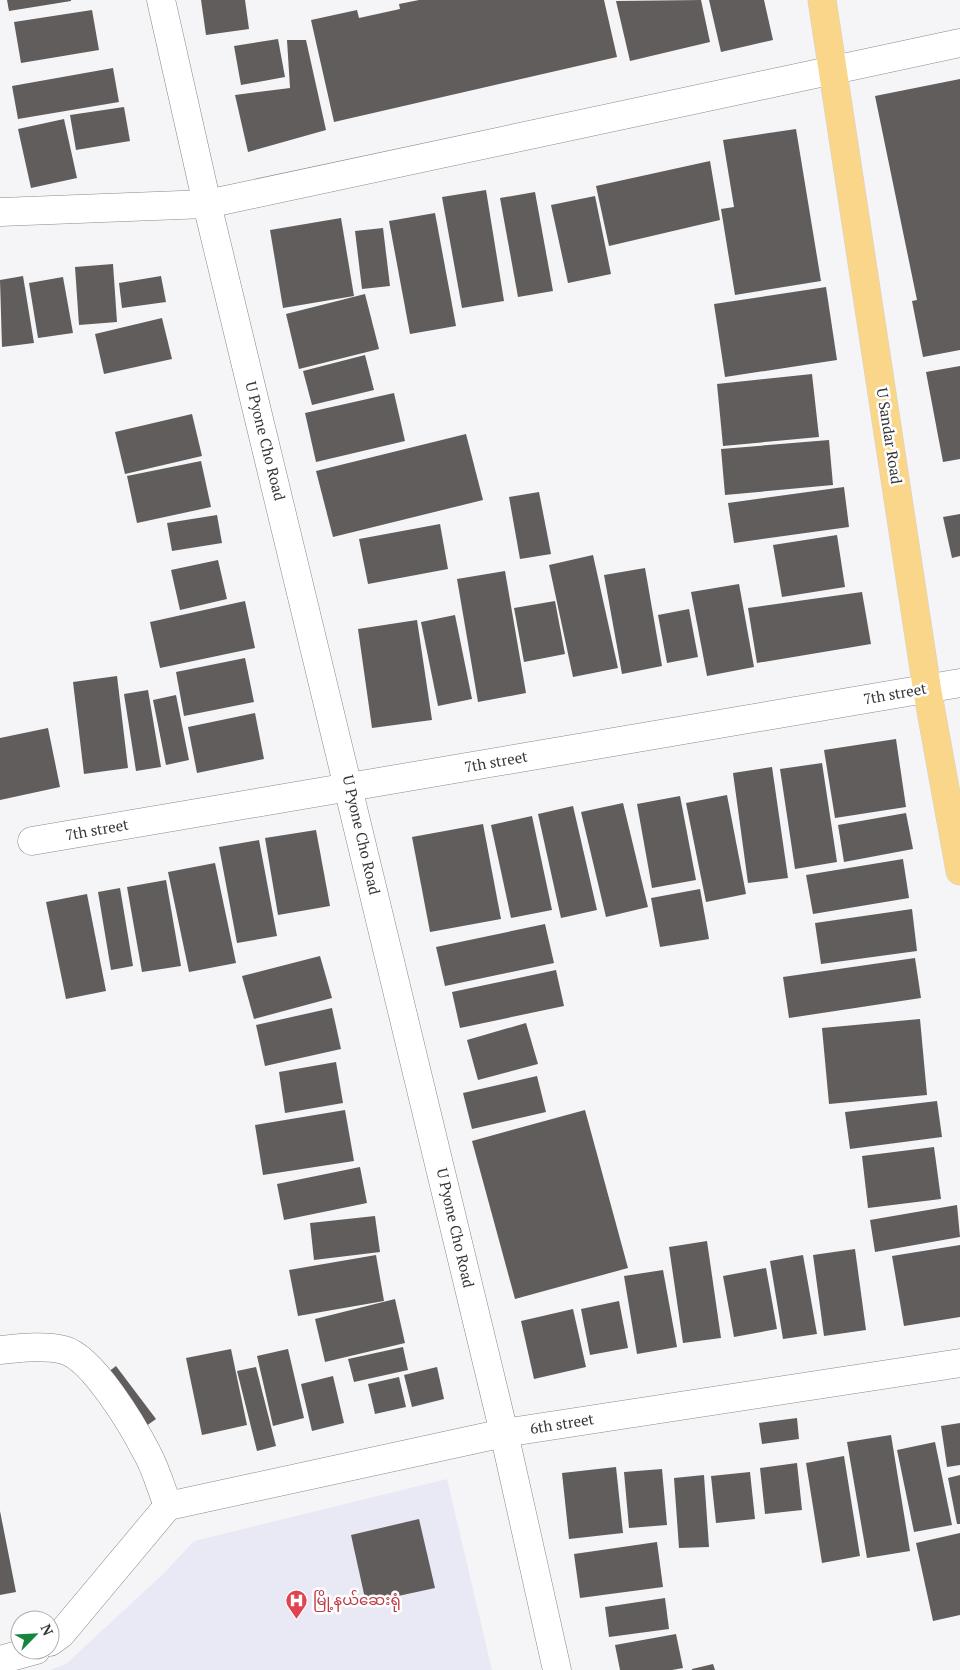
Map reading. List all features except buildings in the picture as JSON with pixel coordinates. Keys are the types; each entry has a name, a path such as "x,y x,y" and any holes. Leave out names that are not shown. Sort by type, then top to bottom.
{"main road":[{"name":"U Sandar Road","path":"822,0 927,688 960,872"}],"street":[{"name":"U Pyone Cho Road","path":"161,0 207,204 350,787 504,1433 557,1670"},
{"path":"0,212 207,204 960,43"},
{"name":"7th street","path":"32,841 960,683"},
{"path":"0,1350 35,1346 66,1350 84,1363 102,1381 147,1453 168,1506 60,1635"},
{"name":"6th street","path":"168,1506 504,1433 960,1363"}],"shaded area":[{"name":"မြို့နယ်ဆေးရုံ","path":"447,1479 492,1670 50,1670 66,1664 164,1573 194,1541"}],"place":[{"name":"မြို့နယ်ဆေးရုံ","path":"297,1619"}]}
